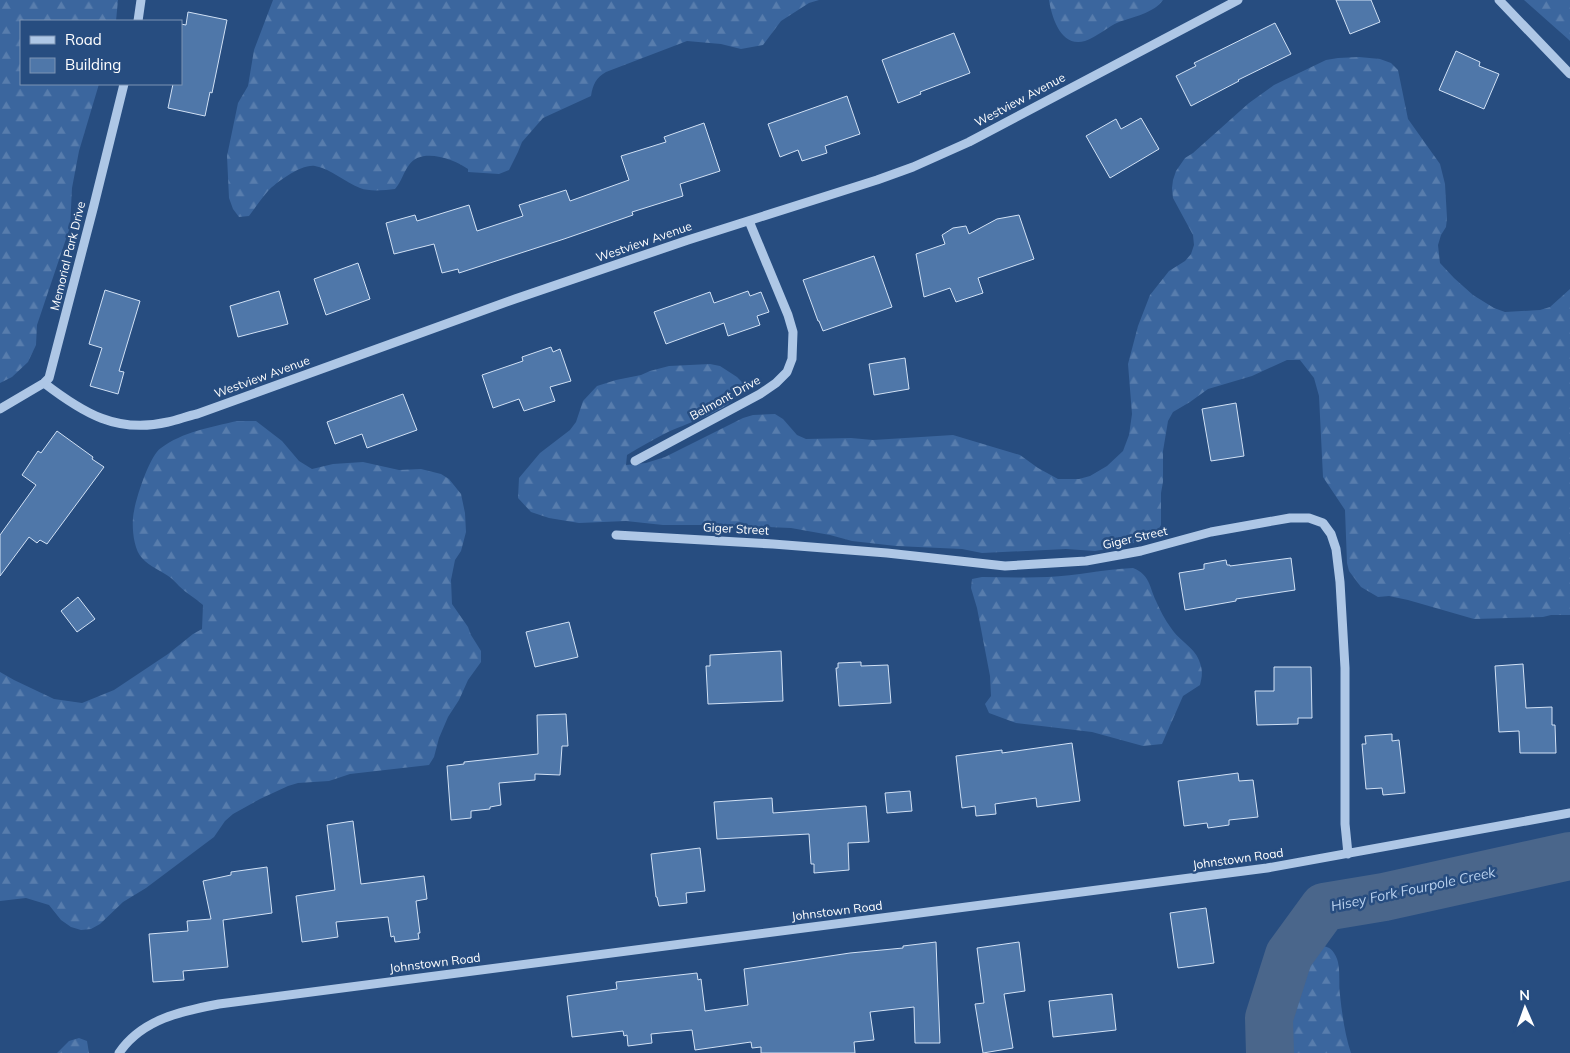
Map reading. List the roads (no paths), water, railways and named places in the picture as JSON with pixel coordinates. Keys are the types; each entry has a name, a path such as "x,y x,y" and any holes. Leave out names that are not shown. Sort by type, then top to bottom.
{"street":[{"path":"138,20 141,0"},
{"name":"Westview Avenue","path":"44,384 71,404 105,421 123,425 146,426 167,423 197,414 524,296 688,240 877,180 940,156 1238,0"},
{"path":"1499,0 1570,74"},
{"name":"Memorial Park Drive","path":"44,384 50,378 53,368 124,85"},
{"name":"Belmont Drive","path":"635,461 760,394 776,383 787,372 792,359 793,332 788,315 749,221"},
{"path":"0,409 44,384"},
{"name":"Giger Street","path":"616,535 887,553 1005,566 1086,561 1141,551 1210,532 1290,518 1309,518 1323,523 1331,534 1336,549 1340,582 1345,668 1345,824 1348,854"},
{"name":"Johnstown Road","path":"119,1053 137,1034 158,1020 183,1011 219,1004 1267,868 1570,813"}],"waterway":[{"name":"Hisey Fork Fourpole Creek","path":"1270,1053 1269,1018 1289,955 1324,907 1384,897 1570,856"}]}
